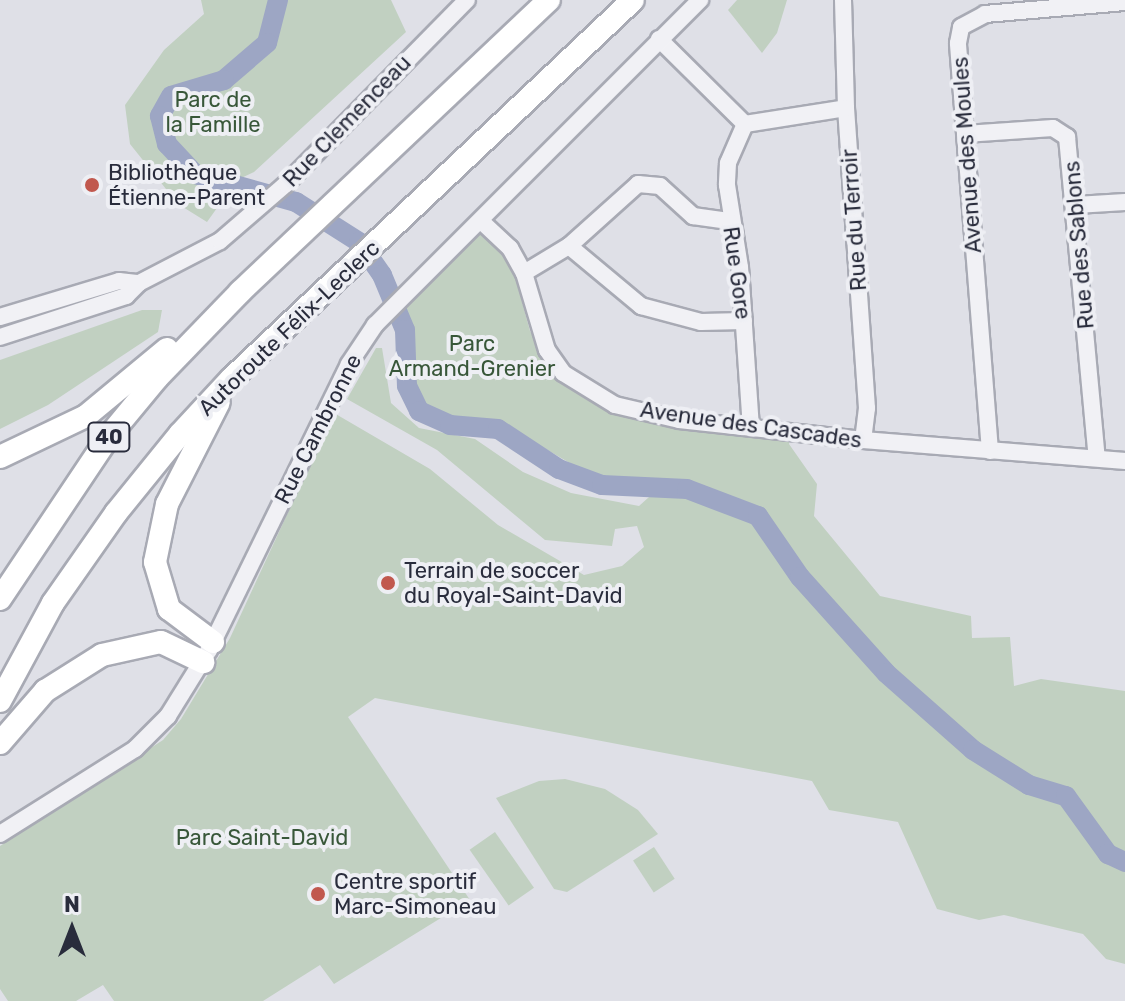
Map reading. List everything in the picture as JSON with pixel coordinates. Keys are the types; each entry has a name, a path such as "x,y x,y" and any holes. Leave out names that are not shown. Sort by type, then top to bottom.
{"highway":[{"name":"40","path":"0,599 109,436 240,292 549,0"},
{"name":"Autoroute Félix-Leclerc","path":"0,701 53,603 116,513 231,379 356,266 633,0"},
{"path":"0,457 86,416 209,310 240,292"},
{"path":"208,652 169,609 155,562 167,504 231,379"},
{"path":"0,743 45,691 102,655 161,642 208,652"}],"street":[{"name":"Rue Clemenceau","path":"0,337 126,296 139,283 184,264 263,206 467,0"},
{"name":"Rue Cambronne","path":"0,834 135,749 186,693 349,364 389,307 481,221 700,0"},
{"name":"Rue du Terroir","path":"843,0 846,108 867,408 863,440"},
{"name":"Avenue des Moules","path":"990,451 965,134 961,27 985,14 1125,2"},
{"path":"659,39 745,124 846,108"},
{"name":"Rue Gore","path":"745,124 728,163 729,221 744,321 751,427"},
{"name":"Rue des Sablons","path":"965,134 1062,132 1071,147 1097,458"},
{"path":"524,273 569,246 638,184 660,186 693,216 729,221"},
{"path":"1076,205 1125,202"},
{"name":"Avenue des Cascades","path":"481,221 510,248 524,273 547,350 563,373 586,390 615,405 658,415 863,440 1125,461"},
{"path":"569,246 641,306 701,322 744,321"},
{"name":"Rue Clemenceau","path":"0,317 119,281 139,283"}],"green space":[{"name":"Parc de la Famille","path":"201,0 391,0 406,32 254,172 237,180 207,222 178,204 130,144 125,105 164,50 204,14"},
{"path":"737,0 787,0 777,33 762,53 728,10"},
{"path":"481,230 510,258 530,331 557,380 593,401 791,432 789,444 817,484 814,516 880,596 971,616 972,638 1010,637 1014,686 1041,679 1125,691 1125,964 1106,959 1083,934 1004,915 979,920 937,909 898,822 829,810 812,781 375,698 348,717 470,900 334,984 320,965 263,1001 114,1001 103,985 76,1001 8,1001 0,989 0,846 163,740 181,719 230,638 334,413 430,469 498,525 584,575 622,566 644,547 637,526 615,529 612,546 545,540 437,450 347,399 376,348 382,348 391,403 419,428 475,439 523,472 571,493 639,506 658,489 658,484 599,480 501,423 440,415 418,400 410,374 404,306"},
{"path":"142,310 162,310 158,332 48,405 0,429 0,360"},
{"path":"565,779 605,789 638,810 658,834 567,892 554,889 496,798 539,781"},
{"path":"495,832 534,888 509,905 470,850"},
{"path":"654,847 675,879 654,892 633,861"}],"waterway":[{"path":"278,0 267,43 224,80 171,96 160,116 167,144 195,174 296,202 359,242 382,275 405,330 407,386 419,411 450,425 498,429 559,469 602,485 687,489 758,516 800,577 886,673 973,750 1029,785 1066,796 1108,854 1125,862"}],"place":[{"name":"Bibliothèque Étienne-Parent","path":"92,185"},
{"name":"Terrain de soccer du Royal-Saint-David","path":"388,583"},
{"name":"Centre sportif Marc-Simoneau","path":"318,894"}],"park label":[{"name":"Parc Armand-Grenier","path":"472,356"},
{"name":"Parc Saint-David","path":"262,838"}]}
